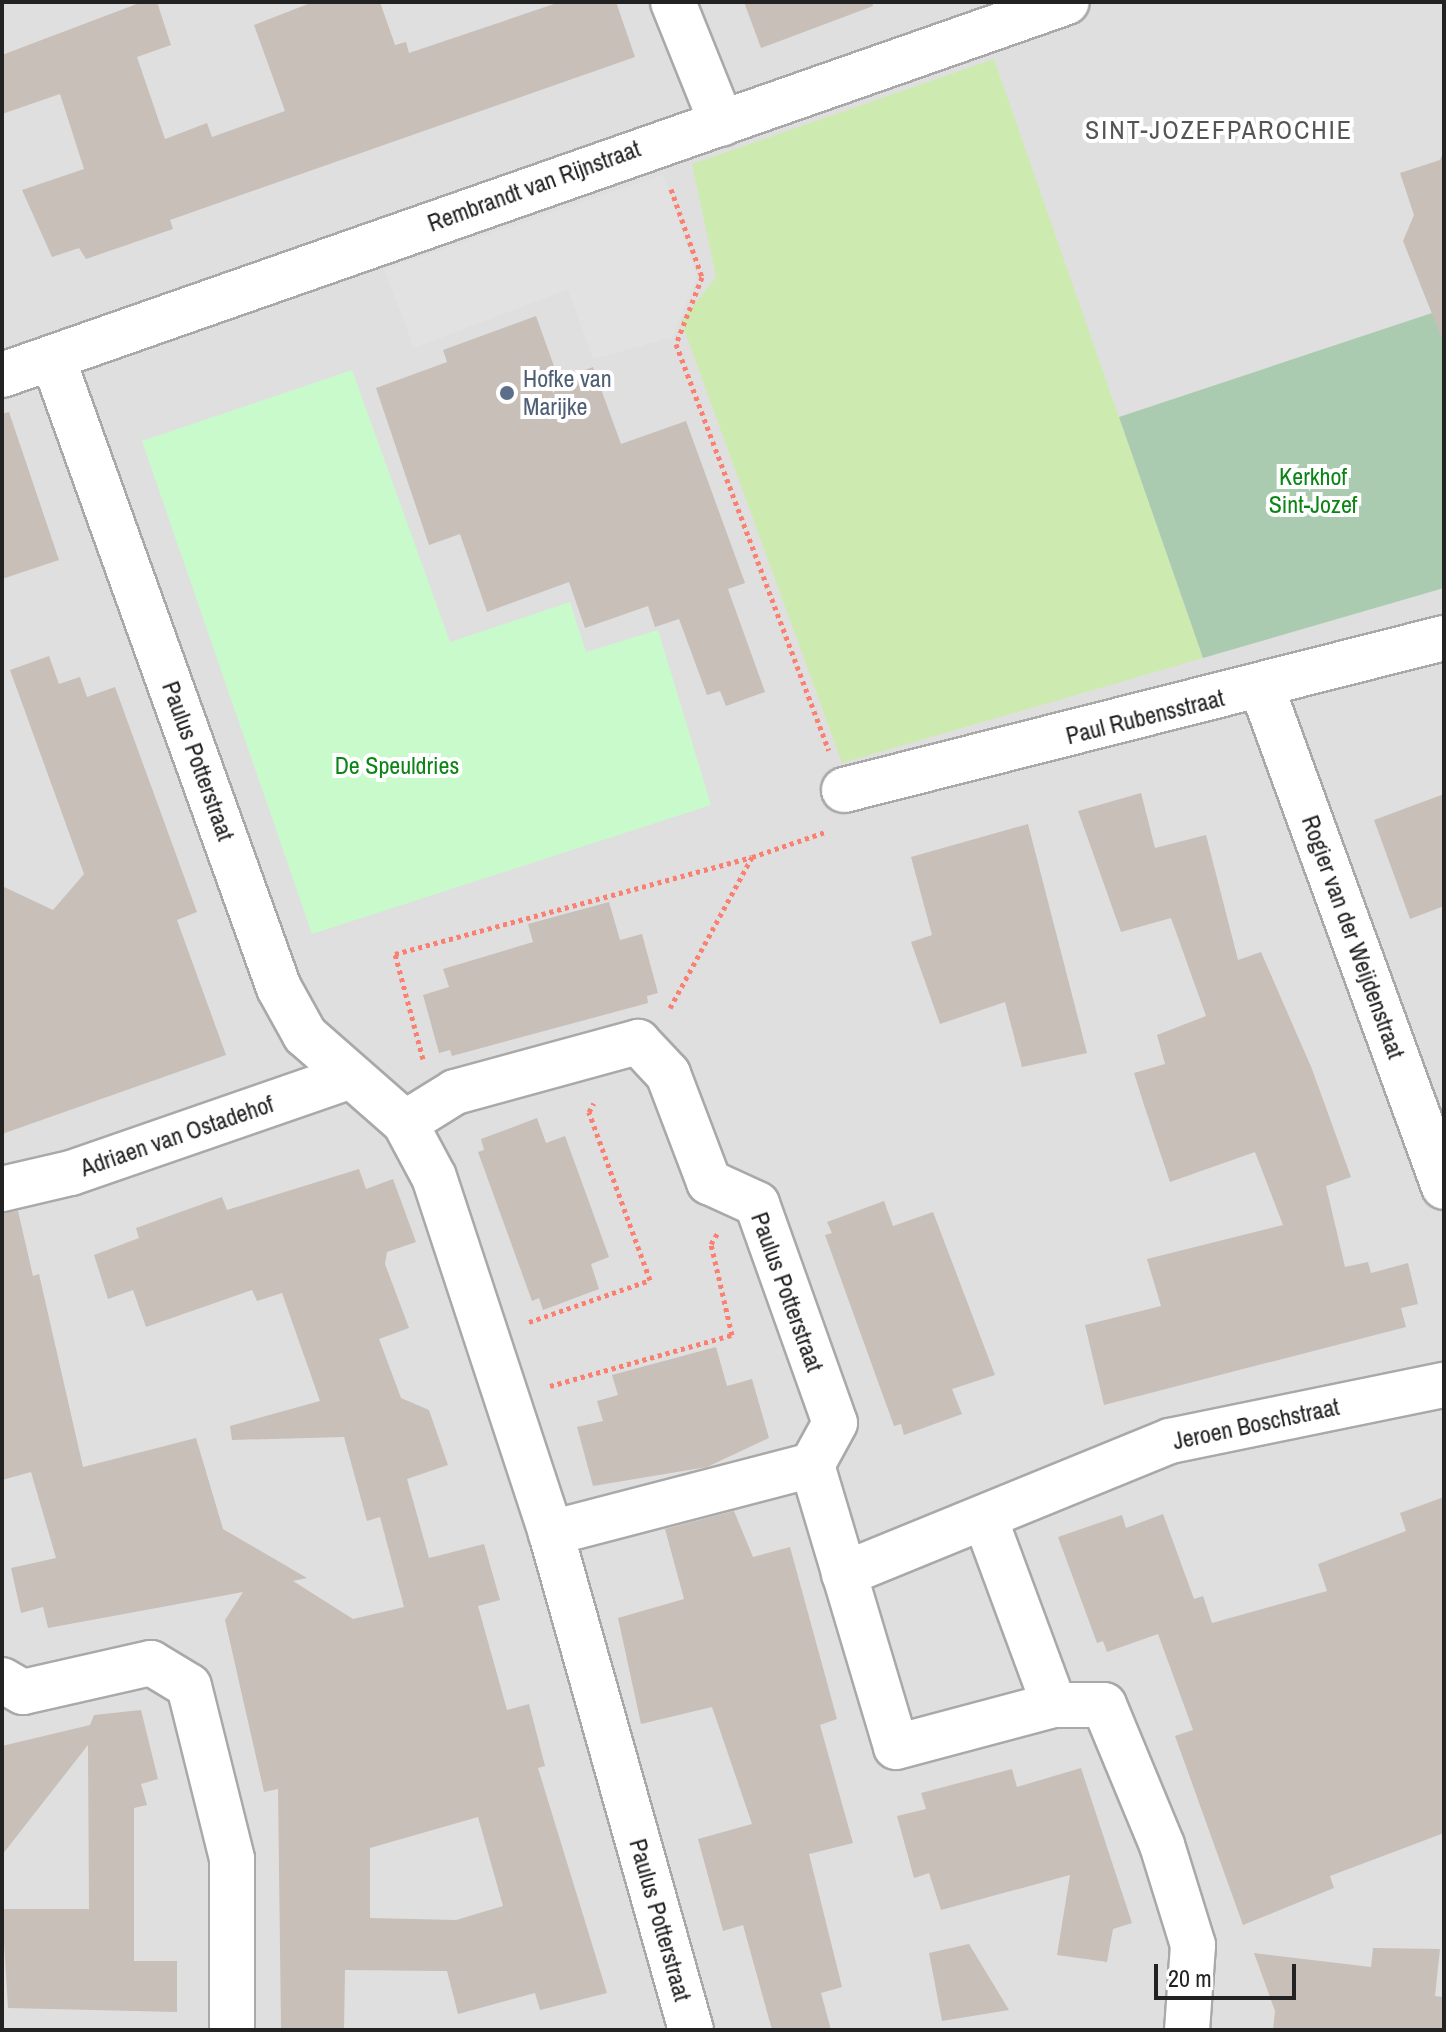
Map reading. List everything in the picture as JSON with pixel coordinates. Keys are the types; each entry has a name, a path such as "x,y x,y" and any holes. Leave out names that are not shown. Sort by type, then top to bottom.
{"street":[{"path":"673,2 722,124"},
{"name":"Rembrandt van Rijnstraat","path":"2,375 655,143 722,124 1067,2"},
{"name":"Paulus Potterstraat","path":"53,359 279,988 305,1035 351,1076 420,1114 434,1177 551,1533 691,2030"},
{"name":"Paul Rubensstraat","path":"844,790 1262,688 1444,638"},
{"name":"Rogier van der Weijdenstraat","path":"1262,688 1444,1187"},
{"path":"420,1114 455,1092 635,1049"},
{"name":"Paulus Potterstraat","path":"635,1049 668,1074 709,1182 757,1204 835,1423 812,1465"},
{"name":"Adriaen van Ostadehof","path":"2,1189 71,1173 351,1076"},
{"name":"Jeroen Boschstraat","path":"844,1574 986,1521 1170,1441 1444,1385"},
{"path":"551,1533 812,1465 896,1747 1054,1705 1104,1705 1162,1845 1193,1945 1187,2030"},
{"path":"986,1521 1054,1705"},
{"path":"2,1680 23,1692 151,1663 189,1686 232,1859 232,2030"}],"path":[{"path":"420,1114 395,954 823,837 844,790 676,344 702,277 655,143"},
{"path":"486,1336 650,1280 589,1112 635,1049 752,857"},
{"path":"507,1398 732,1335 711,1244 739,1195"}],"shaded area":[{"path":"2,2 1444,2 1444,2030 2,2030"},
{"path":"663,175 697,277 672,337 593,359 568,289 414,348 384,269"}],"green space":[{"path":"994,59 1203,658 842,763 681,321 716,277 692,164"},
{"name":"Kerkhof Sint-Jozef","path":"1444,309 1444,588 1203,658 1119,417"},
{"name":"De Speuldries","path":"352,370 450,642 570,602 586,652 658,630 711,805 312,934 142,441"}],"building":[{"path":"142,2 157,2 171,45 137,57 165,139 207,123 212,137 285,111 254,25 313,2 380,2 395,45 406,42 409,53 560,2 616,2 635,57 170,220 173,229 86,259 79,248 52,257 22,190 84,169 60,94 2,114 2,55"},
{"path":"744,2 872,2 873,6 761,48"},
{"path":"1444,150 1442,339 1403,241 1414,215 1400,173 1440,160"},
{"path":"536,316 559,380 593,367 621,444 686,421 745,583 728,589 765,692 726,706 720,691 707,695 679,619 655,627 648,606 585,628 569,582 487,612 460,534 429,545 376,388 447,362 443,350"},
{"path":"9,412 59,560 2,579 2,414"},
{"path":"49,656 59,684 80,677 87,697 115,687 197,912 177,920 226,1055 2,1134 2,886 53,910 84,874 10,670"},
{"path":"1141,793 1155,848 1206,835 1238,960 1261,952 1312,1069 1351,1177 1326,1186 1345,1267 1368,1262 1371,1273 1408,1263 1418,1304 1401,1308 1406,1327 1104,1405 1085,1325 1161,1306 1147,1259 1283,1225 1255,1152 1170,1182 1144,1105 1134,1073 1165,1064 1157,1035 1206,1016 1171,918 1121,932 1078,811"},
{"path":"1444,794 1444,906 1410,919 1374,820"},
{"path":"1028,824 1087,1053 1022,1067 1005,1002 940,1024 911,942 932,935 911,857"},
{"path":"609,902 620,940 642,934 658,993 647,996 648,1003 452,1056 450,1050 439,1053 423,995 449,987 443,969 533,942 528,924"},
{"path":"537,1118 546,1143 565,1136 609,1257 591,1264 599,1289 543,1310 539,1298 532,1301 478,1152 484,1150 481,1139"},
{"path":"359,1169 366,1189 393,1179 416,1242 387,1252 385,1264 409,1328 379,1339 401,1398 429,1410 448,1465 407,1479 429,1558 484,1544 500,1600 478,1606 507,1710 529,1704 545,1766 538,1768 607,1993 540,2010 535,1993 458,2014 447,1971 345,1970 344,2030 281,2030 278,1789 264,1792 225,1620 243,1592 48,1628 43,1607 21,1613 11,1568 56,1558 31,1472 2,1480 2,1213 18,1211 33,1276 39,1274 83,1467 196,1438 223,1529 307,1578 293,1581 353,1619 404,1607 380,1517 367,1521 344,1437 232,1440 230,1426 320,1401 282,1293 257,1301 252,1290 146,1327 133,1290 108,1299 94,1255 139,1238 136,1228 222,1197 227,1210","holes":["478,1817 503,1906 456,1920 370,1918 370,1848"]},
{"path":"884,1201 893,1226 933,1212 995,1375 952,1389 962,1414 904,1435 901,1424 894,1426 825,1235 832,1233 827,1222"},
{"path":"716,1347 727,1386 752,1379 769,1438 707,1467 593,1486 577,1427 603,1421 597,1401 618,1395 612,1375"},
{"path":"1444,1497 1444,1833 1330,1876 1334,1888 1243,1925 1175,1736 1193,1730 1158,1634 1107,1652 1103,1641 1097,1643 1058,1537 1122,1515 1126,1528 1163,1514 1194,1599 1203,1596 1212,1623 1327,1591 1318,1564 1406,1531 1400,1513"},
{"path":"734,1511 753,1557 790,1547 837,1719 820,1725 853,1843 809,1854 842,1987 821,1993 831,2030 772,2030 743,1925 723,1931 698,1839 752,1824 712,1707 641,1724 618,1618 684,1599 665,1529"},
{"path":"141,1710 158,1779 141,1784 147,1805 134,1808 134,1961 177,1961 177,2012 8,2008 2,1909 89,1909 88,1745 2,1855 2,1746 90,1725 94,1715"},
{"path":"1081,1768 1132,1923 1113,1929 1107,1962 1057,1955 1070,1875 941,1910 929,1873 914,1878 897,1816 926,1809 921,1793 1012,1769 1017,1787"},
{"path":"969,1944 1009,2010 942,2021 929,1953"},
{"path":"1373,1948 1440,1949 1435,1996 1444,1997 1444,2030 1273,2030 1275,2011 1254,1953 1371,1967"}],"place":[{"name":"Hofke van Marijke","path":"507,393"}],"district":[{"name":"SINT-JOZEFPAROCHIE","path":"1219,130"}]}
